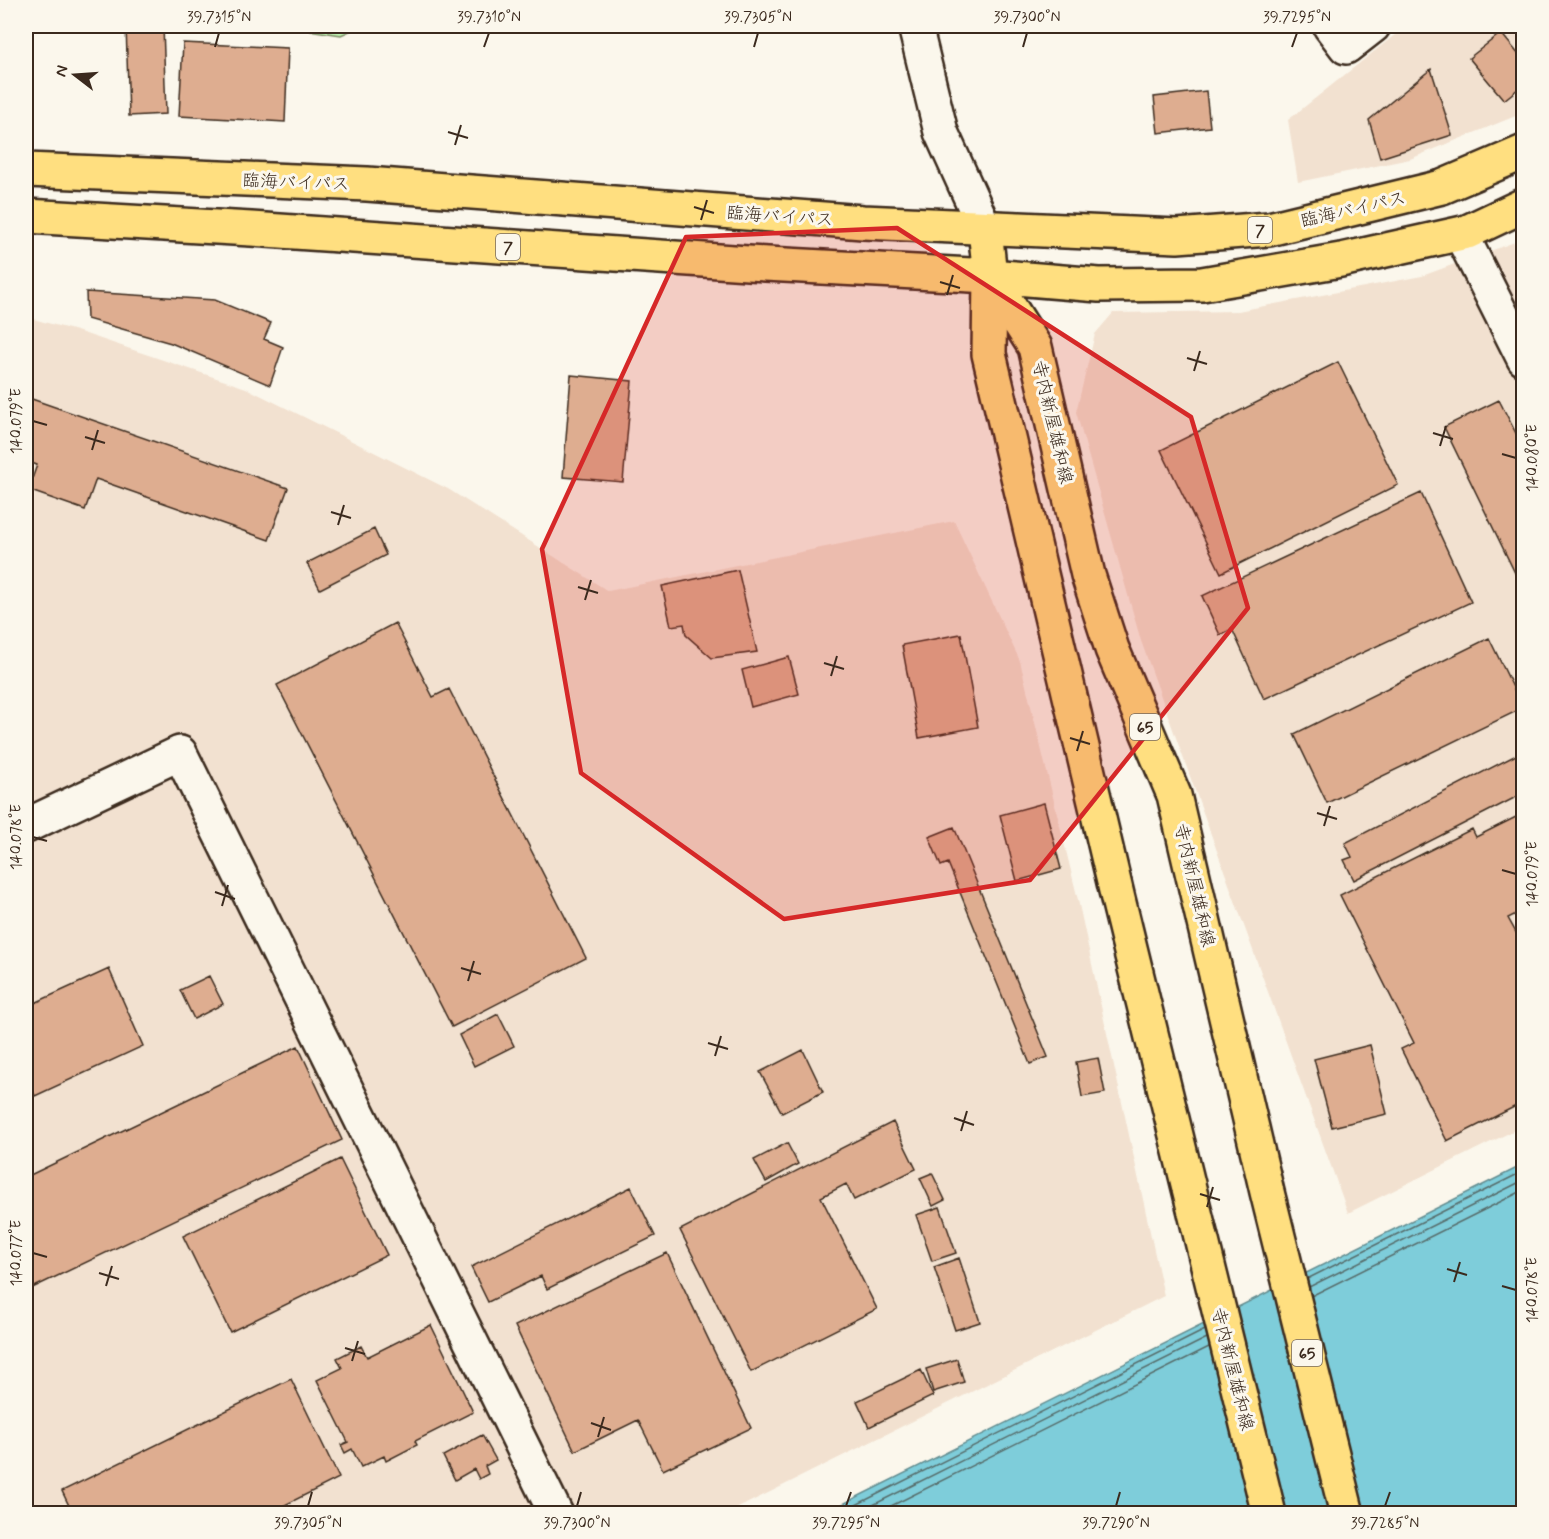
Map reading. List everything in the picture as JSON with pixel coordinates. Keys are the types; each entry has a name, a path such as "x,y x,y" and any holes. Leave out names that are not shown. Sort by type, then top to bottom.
{"main road":[{"name":"臨海バイパス","path":"26,170 368,184 863,222 1177,236 1269,229 1442,188 1524,152"},
{"name":"7","path":"26,216 760,264 990,276 1099,285 1202,284 1341,260 1461,234 1524,205"},
{"name":"寺内新屋雄和線","path":"985,229 990,276 989,354 1269,1514"},
{"name":"寺内新屋雄和線","path":"990,276 1035,347 1088,575 1112,649 1174,795 1267,1192 1347,1514"}],"street":[{"path":"915,26 941,132 985,229"},
{"path":"1330,26 1346,47 1373,26"},
{"path":"1461,234 1524,359"},
{"path":"26,826 180,753 556,1514"}],"highlighted area":[{"path":"897,228 1191,417 1248,608 1030,880 784,919 581,773 542,549 686,237"}],"shaded area":[{"path":"1406,26 1523,26 1523,113 1410,159 1298,182 1288,120"},
{"path":"1523,239 1523,1126 1348,1213 1141,641 1076,412 1095,334 1113,313 1238,311 1422,276"},
{"path":"26,317 80,332 246,388 448,489 608,591 954,521 1020,661 1078,900 1164,1296 728,1513 26,1513"}],"green space":[{"path":"282,26 361,26 341,35"}],"water":[{"path":"1523,1165 1523,1513 825,1513"}],"building":[{"path":"126,26 163,26 166,114 129,116"},
{"path":"1501,33 1524,61 1524,84 1504,100 1469,58"},
{"path":"183,43 288,48 285,122 179,116"},
{"path":"1431,69 1452,135 1380,158 1369,120"},
{"path":"1206,91 1210,127 1158,133 1154,97"},
{"path":"86,292 215,300 271,323 264,339 283,347 270,385 171,343 87,319"},
{"path":"1338,362 1398,485 1221,573 1161,450"},
{"path":"571,375 632,381 623,482 563,477"},
{"path":"26,397 288,488 269,540 96,479 85,510 28,490 37,465 26,461"},
{"path":"1499,400 1524,449 1524,574 1517,577 1444,427"},
{"path":"1421,493 1471,602 1264,699 1232,629 1220,635 1202,596"},
{"path":"374,529 386,555 320,589 307,563"},
{"path":"738,570 757,652 712,658 686,635 684,624 671,626 662,586"},
{"path":"395,623 433,697 449,689 586,958 452,1027 277,685"},
{"path":"961,634 978,727 919,738 902,645"},
{"path":"1489,638 1523,708 1327,803 1294,734"},
{"path":"789,657 799,694 751,707 742,670"},
{"path":"1524,751 1524,793 1354,880 1344,860 1352,857 1345,843"},
{"path":"1044,803 1061,869 1017,881 1000,815"},
{"path":"1524,813 1524,910 1508,918 1524,947 1524,1102 1447,1141 1401,1049 1414,1043 1340,895 1472,829 1476,837"},
{"path":"954,827 1048,1057 1030,1064 948,863 941,866 929,837"},
{"path":"109,969 143,1046 35,1096 26,1074 26,1007"},
{"path":"209,976 223,1004 194,1019 180,990"},
{"path":"498,1014 514,1046 474,1066 459,1035"},
{"path":"1370,1045 1387,1114 1332,1127 1314,1059"},
{"path":"298,1046 342,1140 26,1291 26,1177"},
{"path":"803,1050 823,1092 782,1113 760,1072"},
{"path":"1098,1058 1105,1093 1082,1097 1076,1062"},
{"path":"893,1122 916,1169 854,1200 846,1184 821,1197 877,1309 751,1372 680,1230"},
{"path":"787,1143 798,1164 766,1182 754,1160"},
{"path":"340,1159 387,1255 230,1332 183,1236"},
{"path":"932,1173 945,1200 933,1206 920,1178"},
{"path":"631,1187 655,1236 547,1289 541,1276 488,1302 471,1267"},
{"path":"940,1207 956,1253 932,1261 916,1215"},
{"path":"667,1253 751,1428 663,1470 638,1420 575,1451 515,1326"},
{"path":"959,1258 980,1322 955,1330 934,1267"},
{"path":"431,1325 473,1412 415,1441 417,1445 386,1461 384,1456 361,1467 352,1449 345,1453 341,1445 348,1442 317,1380 342,1368 337,1358 361,1346 367,1357"},
{"path":"957,1359 964,1382 933,1392 926,1369"},
{"path":"921,1370 933,1396 869,1427 857,1401"},
{"path":"291,1379 339,1478 267,1514 73,1514 62,1491"},
{"path":"482,1435 496,1460 485,1466 488,1474 479,1479 474,1469 455,1480 443,1456"}]}
